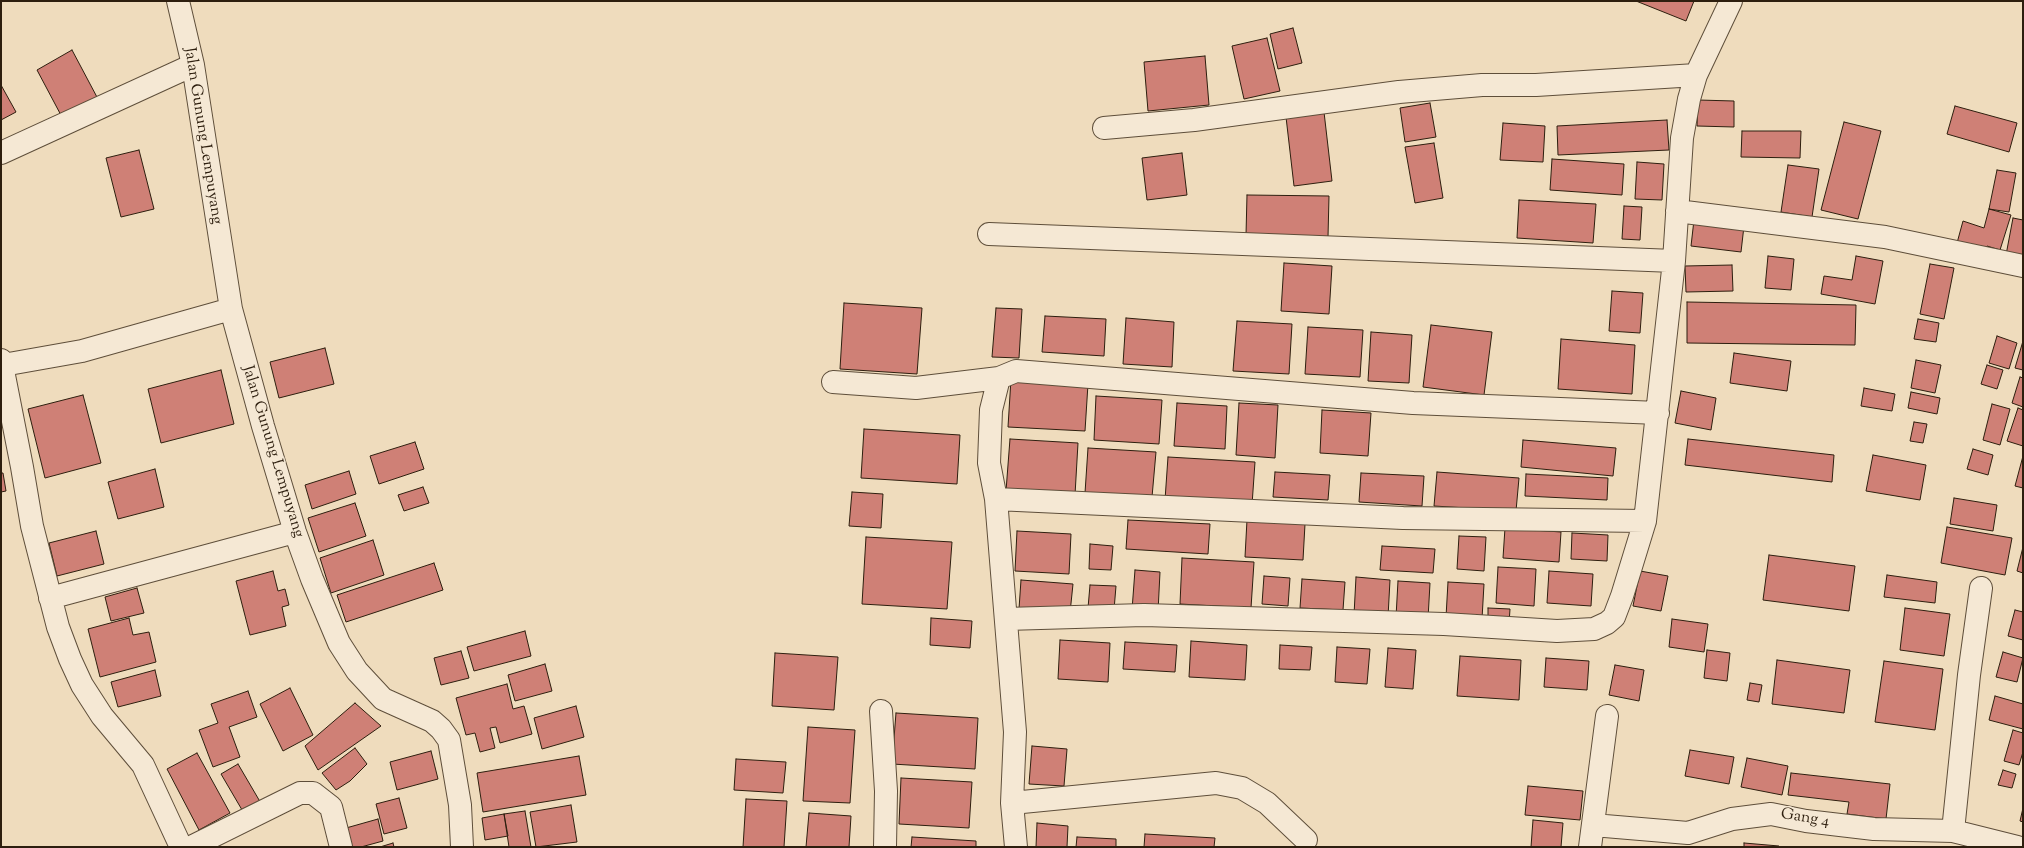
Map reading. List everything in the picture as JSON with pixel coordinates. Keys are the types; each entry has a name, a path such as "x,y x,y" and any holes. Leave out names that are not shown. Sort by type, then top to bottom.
{"street":[{"name":"Jalan Gunung Lempuyang","path":"178,1 193,66 231,309 263,426 295,532 312,579 339,643 357,671 382,699 432,721 442,729 449,740 460,805 462,847"},
{"path":"1006,619 1144,615 1444,624 1557,631 1594,630 1614,617 1645,521 1674,261 1682,138 1689,99 1696,75 1730,1"},
{"path":"1,152 193,66"},
{"path":"1104,128 1194,120 1399,92 1482,85 1536,85 1696,75"},
{"path":"1677,210 1885,238 2001,263 2023,266"},
{"path":"990,234 1674,261"},
{"path":"181,847 142,765 102,716 82,685 58,627 32,526 2,362 82,351 231,309"},
{"path":"833,382 916,388 999,378 1016,371 1413,403 1658,414"},
{"path":"999,378 991,410 989,463 996,499 1014,732 1012,803 1016,847"},
{"path":"996,499 1404,518 1645,521"},
{"path":"50,598 295,532"},
{"path":"1953,831 1969,675 1981,588"},
{"path":"881,711 886,791 885,847"},
{"path":"1590,847 1607,716"},
{"path":"1012,803 1216,783 1242,788 1267,802 1306,840"},
{"path":"191,847 300,793 313,793 331,807 341,847"},
{"name":"Gang 4","path":"1593,825 1688,833 1732,818 1771,814 1806,821 1874,829 1953,831 2017,847"}],"building":[{"path":"1636,1 1694,1 1686,21"},
{"path":"1293,28 1302,63 1278,69 1270,34"},
{"path":"1267,38 1280,91 1244,99 1232,46"},
{"path":"72,50 98,99 63,119 37,70"},
{"path":"1205,56 1209,105 1148,111 1144,62"},
{"path":"1,85 16,112 1,120"},
{"path":"1698,100 1734,101 1734,127 1697,126"},
{"path":"1430,103 1436,137 1405,142 1400,108"},
{"path":"1955,106 2017,123 2009,152 1947,134"},
{"path":"1324,112 1332,181 1294,186 1286,117"},
{"path":"1667,120 1669,150 1558,155 1557,126"},
{"path":"1844,122 1881,131 1858,219 1821,210"},
{"path":"1503,123 1545,126 1543,162 1500,160"},
{"path":"1742,131 1801,131 1800,158 1741,157"},
{"path":"1434,143 1443,198 1415,203 1405,147"},
{"path":"139,150 154,209 121,217 106,158"},
{"path":"1182,153 1187,195 1147,200 1142,158"},
{"path":"1552,159 1624,164 1622,195 1550,190"},
{"path":"1637,162 1664,164 1662,200 1635,199"},
{"path":"1788,165 1819,169 1812,217 1781,212"},
{"path":"1997,170 2016,173 2009,212 1989,209"},
{"path":"1247,195 1329,196 1328,237 1246,235"},
{"path":"1519,200 1596,204 1593,243 1517,238"},
{"path":"1624,206 1642,207 1640,240 1622,239"},
{"path":"1989,209 2011,215 2000,250 1987,246 1985,252 1957,243 1963,221 1984,228"},
{"path":"2013,218 2023,220 2023,258 2006,255"},
{"path":"1694,220 1744,226 1741,252 1691,246"},
{"path":"1768,256 1794,259 1791,290 1765,288"},
{"path":"1856,256 1883,261 1875,304 1821,294 1824,276 1852,280"},
{"path":"1284,263 1332,266 1329,314 1281,311"},
{"path":"1930,264 1954,268 1944,319 1920,314"},
{"path":"1732,265 1733,291 1686,292 1685,266"},
{"path":"1612,291 1643,293 1640,333 1609,331"},
{"path":"1687,302 1856,305 1855,345 1687,343"},
{"path":"844,303 922,308 917,374 840,369"},
{"path":"996,308 1022,309 1019,358 992,357"},
{"path":"1045,316 1106,319 1104,356 1042,352"},
{"path":"1126,318 1174,322 1172,367 1123,364"},
{"path":"1918,319 1939,323 1936,342 1914,339"},
{"path":"1237,321 1292,324 1289,374 1233,371"},
{"path":"1431,325 1492,332 1484,395 1423,387"},
{"path":"1308,327 1363,330 1360,377 1305,374"},
{"path":"1371,332 1412,335 1409,383 1368,381"},
{"path":"1997,336 2017,343 2009,369 1989,363"},
{"path":"1561,339 1635,345 1632,394 1558,389"},
{"path":"2023,341 2023,370 2015,368"},
{"path":"325,348 334,384 279,398 270,362"},
{"path":"1734,353 1791,361 1787,391 1730,383"},
{"path":"1916,360 1941,365 1935,393 1911,388"},
{"path":"1987,365 2003,370 1997,389 1981,384"},
{"path":"221,370 234,424 161,443 148,389"},
{"path":"2020,377 2023,378 2023,407 2012,403"},
{"path":"1011,379 1088,384 1085,431 1008,427"},
{"path":"1864,388 1895,394 1892,411 1861,406"},
{"path":"1681,391 1716,398 1711,430 1675,423"},
{"path":"1911,392 1940,398 1937,414 1908,408"},
{"path":"83,395 101,463 45,478 28,409"},
{"path":"1096,396 1162,400 1159,444 1094,440"},
{"path":"1177,403 1227,406 1225,449 1174,446"},
{"path":"1239,403 1278,405 1275,458 1236,455"},
{"path":"1992,404 2010,409 2000,445 1983,440"},
{"path":"2018,408 2023,410 2023,446 2007,441"},
{"path":"1322,410 1371,413 1368,456 1320,453"},
{"path":"1914,422 1927,424 1923,443 1910,441"},
{"path":"864,429 960,435 957,484 861,478"},
{"path":"1010,439 1078,443 1075,495 1006,491"},
{"path":"1688,439 1834,455 1832,482 1685,465"},
{"path":"1523,440 1616,448 1613,476 1521,467"},
{"path":"415,442 424,469 379,484 370,456"},
{"path":"1088,448 1156,452 1152,497 1085,493"},
{"path":"1973,449 1993,455 1988,475 1967,469"},
{"path":"1873,455 1926,465 1920,500 1866,491"},
{"path":"2023,456 2023,488 2015,486"},
{"path":"1168,457 1255,462 1252,505 1165,500"},
{"path":"155,469 164,507 118,519 108,482"},
{"path":"349,471 356,494 312,509 305,485"},
{"path":"1275,472 1330,475 1328,500 1273,497"},
{"path":"1437,472 1519,478 1516,511 1434,506"},
{"path":"1,473 3,473 6,491 1,492"},
{"path":"1361,473 1424,476 1422,506 1359,502"},
{"path":"1526,474 1608,478 1607,500 1525,496"},
{"path":"423,487 429,503 404,511 398,495"},
{"path":"852,492 883,494 881,528 849,526"},
{"path":"1954,498 1997,505 1993,531 1950,524"},
{"path":"355,503 366,536 319,552 308,518"},
{"path":"1128,520 1210,524 1208,554 1126,549"},
{"path":"1247,520 1305,524 1303,560 1245,557"},
{"path":"1947,527 2012,538 2005,575 1941,563"},
{"path":"1505,528 1561,532 1559,562 1503,558"},
{"path":"96,531 104,564 57,576 49,543"},
{"path":"1017,531 1071,534 1069,574 1015,571"},
{"path":"1572,533 1608,535 1607,561 1571,559"},
{"path":"1459,536 1486,537 1484,571 1457,569"},
{"path":"866,537 952,542 947,609 862,604"},
{"path":"373,540 384,575 331,593 320,558"},
{"path":"1090,544 1113,546 1111,570 1089,569"},
{"path":"1382,546 1435,549 1433,573 1380,570"},
{"path":"2023,547 2023,573 2017,571"},
{"path":"1769,555 1855,566 1849,611 1763,600"},
{"path":"1182,558 1254,562 1251,608 1180,604"},
{"path":"434,563 443,590 346,622 337,595"},
{"path":"1498,567 1536,569 1534,606 1496,603"},
{"path":"1135,570 1160,572 1158,612 1132,610"},
{"path":"273,571 278,591 285,589 289,605 282,607 286,626 250,635 236,581"},
{"path":"1549,571 1593,574 1591,606 1547,603"},
{"path":"1640,571 1668,576 1661,611 1633,606"},
{"path":"1887,575 1937,582 1935,603 1884,597"},
{"path":"1264,576 1290,578 1288,606 1262,604"},
{"path":"1356,577 1390,580 1388,617 1354,615"},
{"path":"1302,579 1345,582 1343,610 1300,608"},
{"path":"1021,580 1073,584 1070,613 1019,609"},
{"path":"1398,581 1430,583 1428,619 1396,617"},
{"path":"1448,582 1484,584 1482,619 1446,617"},
{"path":"1090,585 1116,586 1114,610 1088,608"},
{"path":"137,588 144,613 111,621 105,597"},
{"path":"1488,608 1510,609 1509,624 1488,622"},
{"path":"1905,608 1950,614 1944,656 1900,650"},
{"path":"2015,610 2023,612 2023,640 2008,636"},
{"path":"129,618 133,635 149,632 156,662 100,677 88,629"},
{"path":"931,618 972,621 970,648 930,645"},
{"path":"1672,619 1708,624 1704,652 1669,647"},
{"path":"525,631 531,656 474,671 467,647"},
{"path":"1060,640 1110,643 1108,682 1058,679"},
{"path":"1191,641 1247,645 1245,680 1189,677"},
{"path":"1125,642 1177,645 1175,672 1123,669"},
{"path":"1280,645 1312,647 1310,670 1279,669"},
{"path":"1337,647 1370,649 1367,684 1335,682"},
{"path":"1388,648 1416,650 1413,689 1385,687"},
{"path":"1707,650 1730,653 1727,681 1704,678"},
{"path":"461,651 469,678 441,685 434,658"},
{"path":"2003,652 2023,658 2017,682 1996,677"},
{"path":"775,653 838,657 834,710 772,706"},
{"path":"1460,656 1521,660 1519,700 1457,696"},
{"path":"1546,658 1589,661 1587,690 1544,687"},
{"path":"1777,660 1850,670 1844,713 1772,704"},
{"path":"1884,661 1943,669 1935,730 1875,722"},
{"path":"545,664 552,691 515,701 508,675"},
{"path":"1615,665 1644,670 1639,701 1609,695"},
{"path":"155,670 161,696 118,707 111,682"},
{"path":"1750,683 1762,685 1759,702 1747,700"},
{"path":"507,684 513,709 524,706 532,734 500,743 496,727 490,728 495,748 480,752 475,733 466,735 456,698"},
{"path":"290,688 313,735 283,751 260,704"},
{"path":"248,691 257,717 229,727 240,757 213,767 199,730 218,723 211,704"},
{"path":"1995,696 2023,704 2023,729 1989,720"},
{"path":"355,703 381,726 318,770 305,746"},
{"path":"576,706 584,737 542,749 534,718"},
{"path":"896,713 978,718 975,769 892,764"},
{"path":"808,727 855,730 850,803 803,801"},
{"path":"2013,730 2023,733 2023,752 2019,765 2004,761"},
{"path":"1032,746 1067,749 1064,786 1029,784"},
{"path":"355,748 367,764 350,781 336,790 322,773"},
{"path":"1690,750 1734,757 1729,784 1685,776"},
{"path":"431,751 438,779 397,790 390,762"},
{"path":"197,753 230,813 199,830 167,769"},
{"path":"579,756 586,795 483,812 477,773"},
{"path":"1747,758 1788,766 1782,795 1741,787"},
{"path":"736,759 786,762 783,793 734,790"},
{"path":"238,764 262,805 245,815 221,774"},
{"path":"2003,770 2016,774 2012,788 1998,785"},
{"path":"1791,773 1890,784 1886,819 1847,814 1849,802 1788,795"},
{"path":"901,778 972,782 969,828 899,824"},
{"path":"1528,786 1583,791 1580,820 1525,815"},
{"path":"399,798 407,828 384,834 376,804"},
{"path":"746,799 787,801 784,847 743,847"},
{"path":"571,805 577,842 536,847 530,812"},
{"path":"2023,808 2023,822 2020,821"},
{"path":"525,811 531,847 509,847 504,814"},
{"path":"809,813 851,816 849,847 806,847"},
{"path":"504,814 508,836 485,840 482,818"},
{"path":"378,819 383,841 361,847 343,847 339,830"},
{"path":"1533,820 1563,823 1561,847 1531,847"},
{"path":"1037,823 1068,826 1067,847 1036,847"},
{"path":"1145,834 1215,838 1214,847 1144,847"},
{"path":"912,837 976,841 976,847 911,847"},
{"path":"1077,837 1116,839 1116,847 1076,847"},
{"path":"393,843 394,847 380,847"},
{"path":"1744,843 1779,846 1779,847 1744,847"}]}
